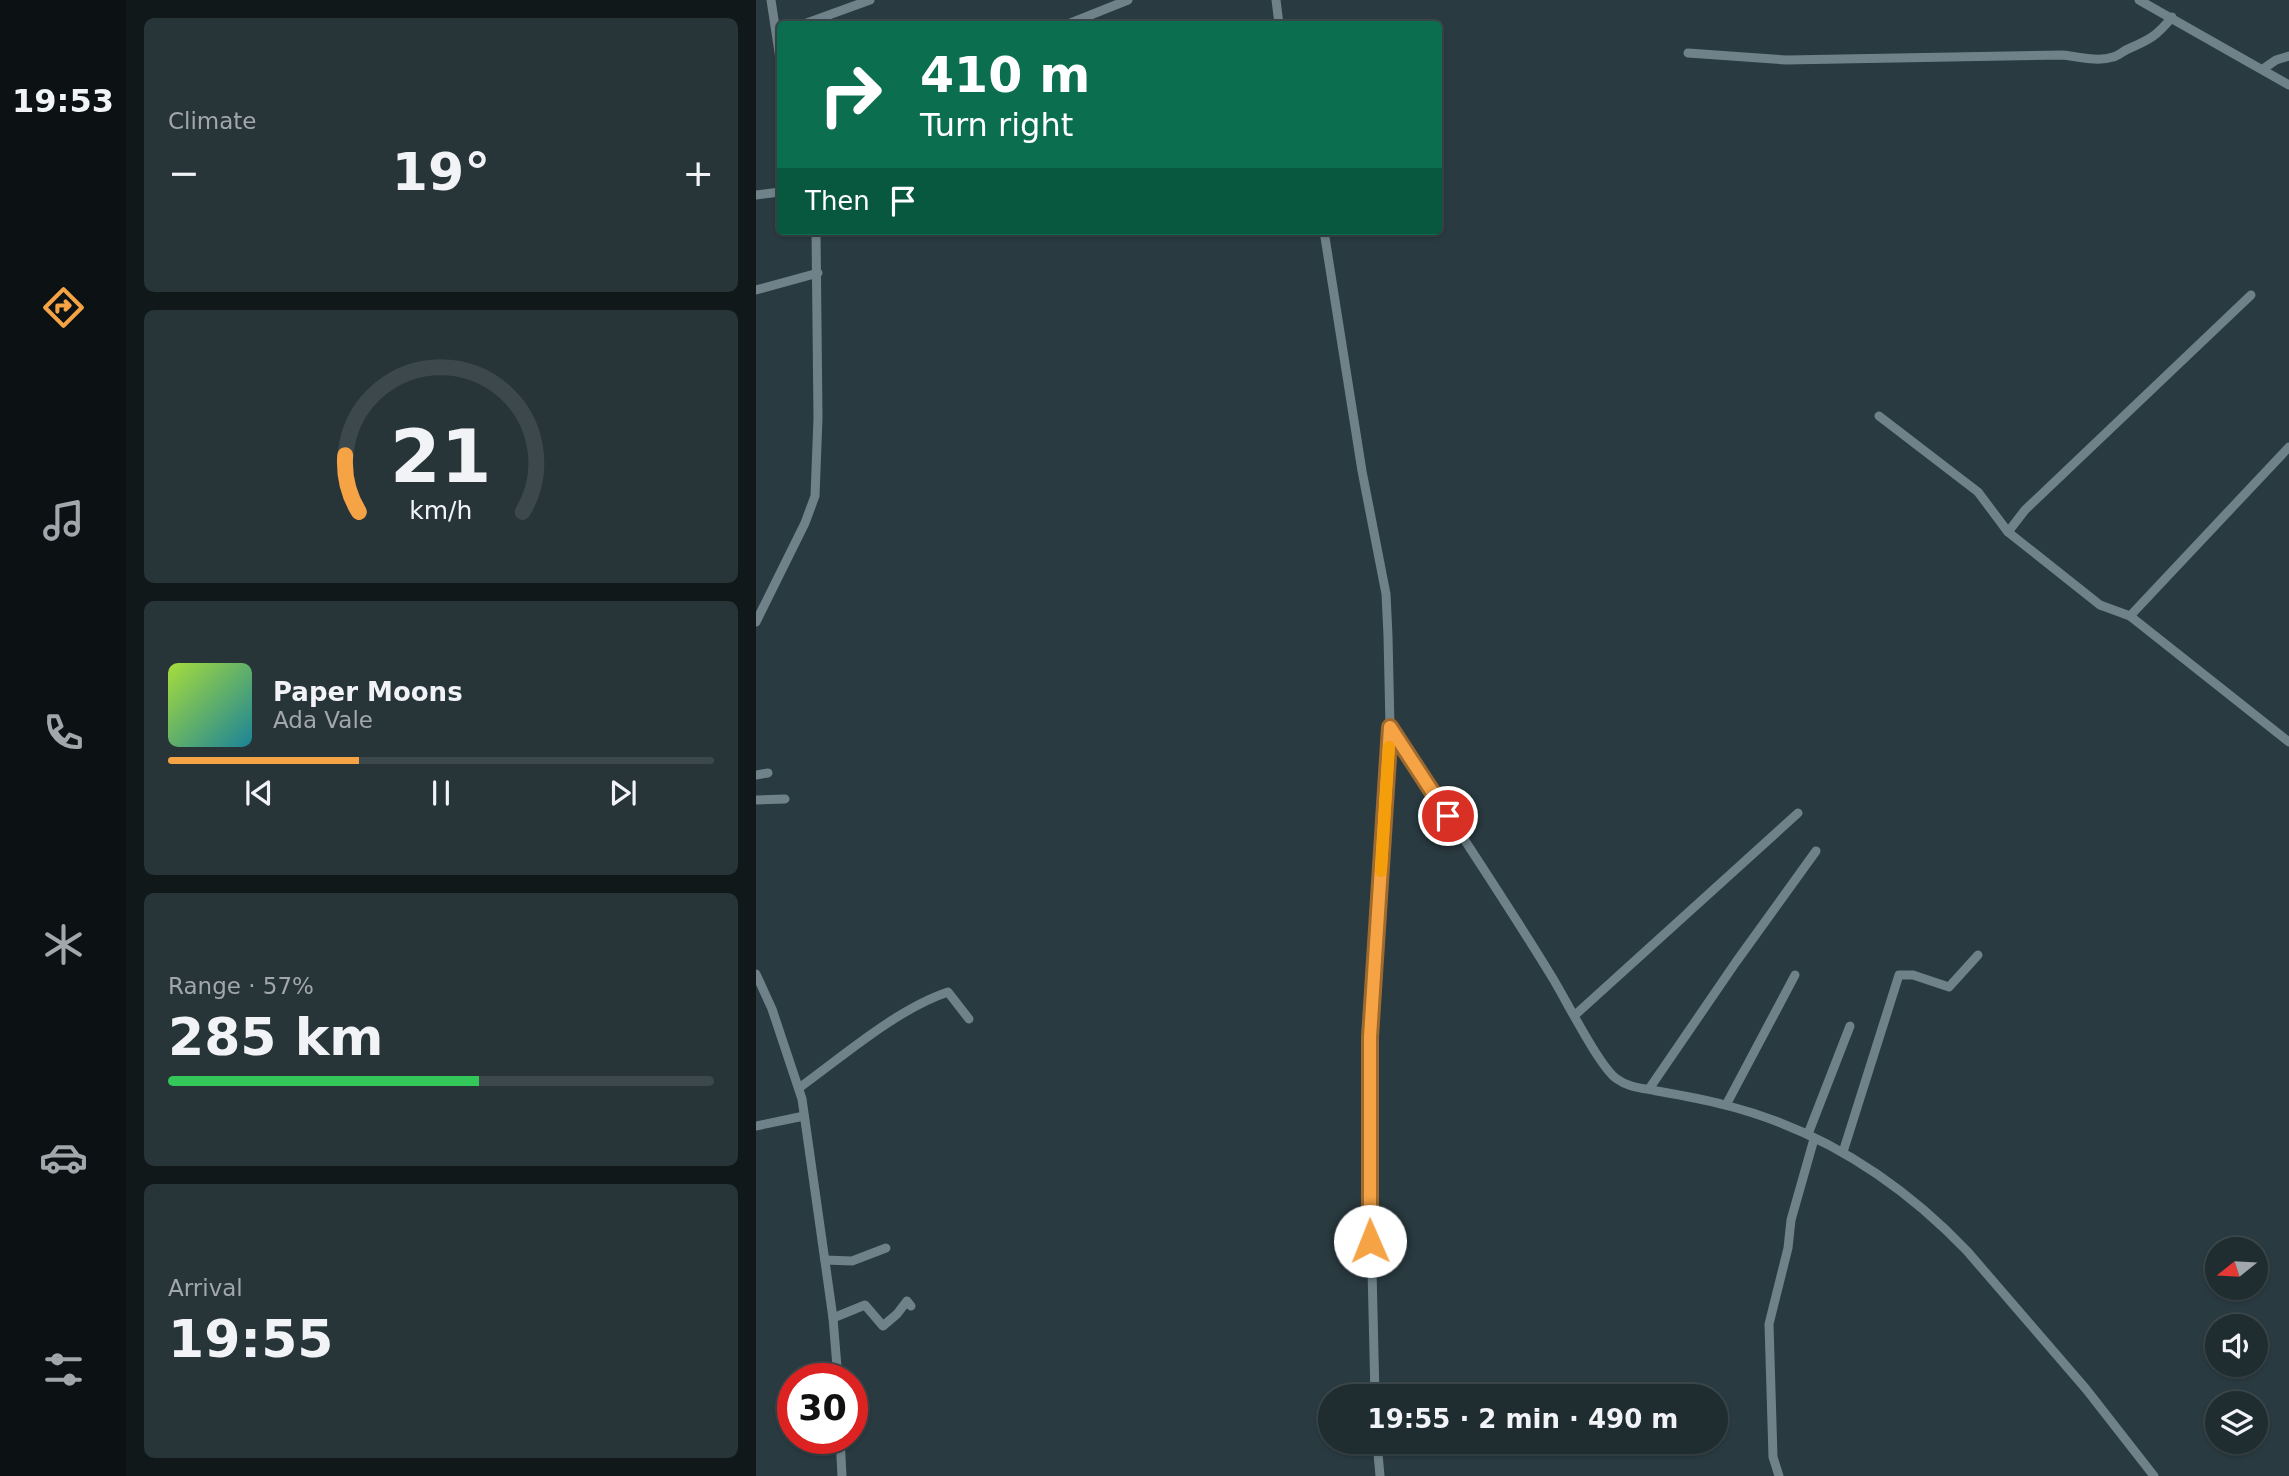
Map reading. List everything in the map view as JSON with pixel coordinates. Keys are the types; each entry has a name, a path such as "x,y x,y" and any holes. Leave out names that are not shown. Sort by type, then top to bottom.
{"street":[{"path":"771,0 777,29"},
{"path":"812,21 870,0"},
{"path":"1076,21 1128,0"},
{"path":"1276,0 1279,21"},
{"path":"2139,0 2289,85"},
{"path":"1688,53 1786,60 2063,55 2085,58 2114,57 2158,34 2172,17"},
{"path":"2263,69 2276,60 2289,56"},
{"path":"756,195 777,192"},
{"path":"756,622 805,523 815,496 818,404 816,235"},
{"path":"1325,235 1362,471 1386,594 1390,727 1370,1037 1369,1157 1375,1384"},
{"path":"756,290 818,273"},
{"path":"2008,532 2025,510 2251,295"},
{"path":"1879,416 1978,492 2008,532 2100,605 2130,616 2289,742"},
{"path":"2130,616 2289,447"},
{"path":"1390,727 1614,1078 1629,1086 1726,1105 1811,1137 1843,1152 1887,1180 1947,1230 2086,1389 2154,1476"},
{"path":"756,775 768,773"},
{"path":"756,800 785,799"},
{"path":"1575,1016 1798,813"},
{"path":"1652,1090 1736,962 1816,851"},
{"path":"1652,1090 1778,913"},
{"path":"1843,1152 1899,975 1913,975 1949,988 1978,955"},
{"path":"756,974 772,1009 799,1088 833,1318 837,1363"},
{"path":"1726,1105 1795,975"},
{"path":"799,1088 881,1028 933,997 948,992 969,1019"},
{"path":"1779,1476 1773,1457 1769,1324 1811,1137 1850,1026"},
{"path":"756,1126 804,1116"},
{"path":"825,1260 852,1261 886,1248"},
{"path":"833,1318 864,1305 883,1326 907,1301 911,1306"},
{"path":"841,1454 842,1476"},
{"path":"1378,1454 1380,1476"}],"slow traffic":[{"path":"1381,871 1389,747"}],"route":[{"path":"1370,1241 1370,1037 1390,727 1448,816"}]}
